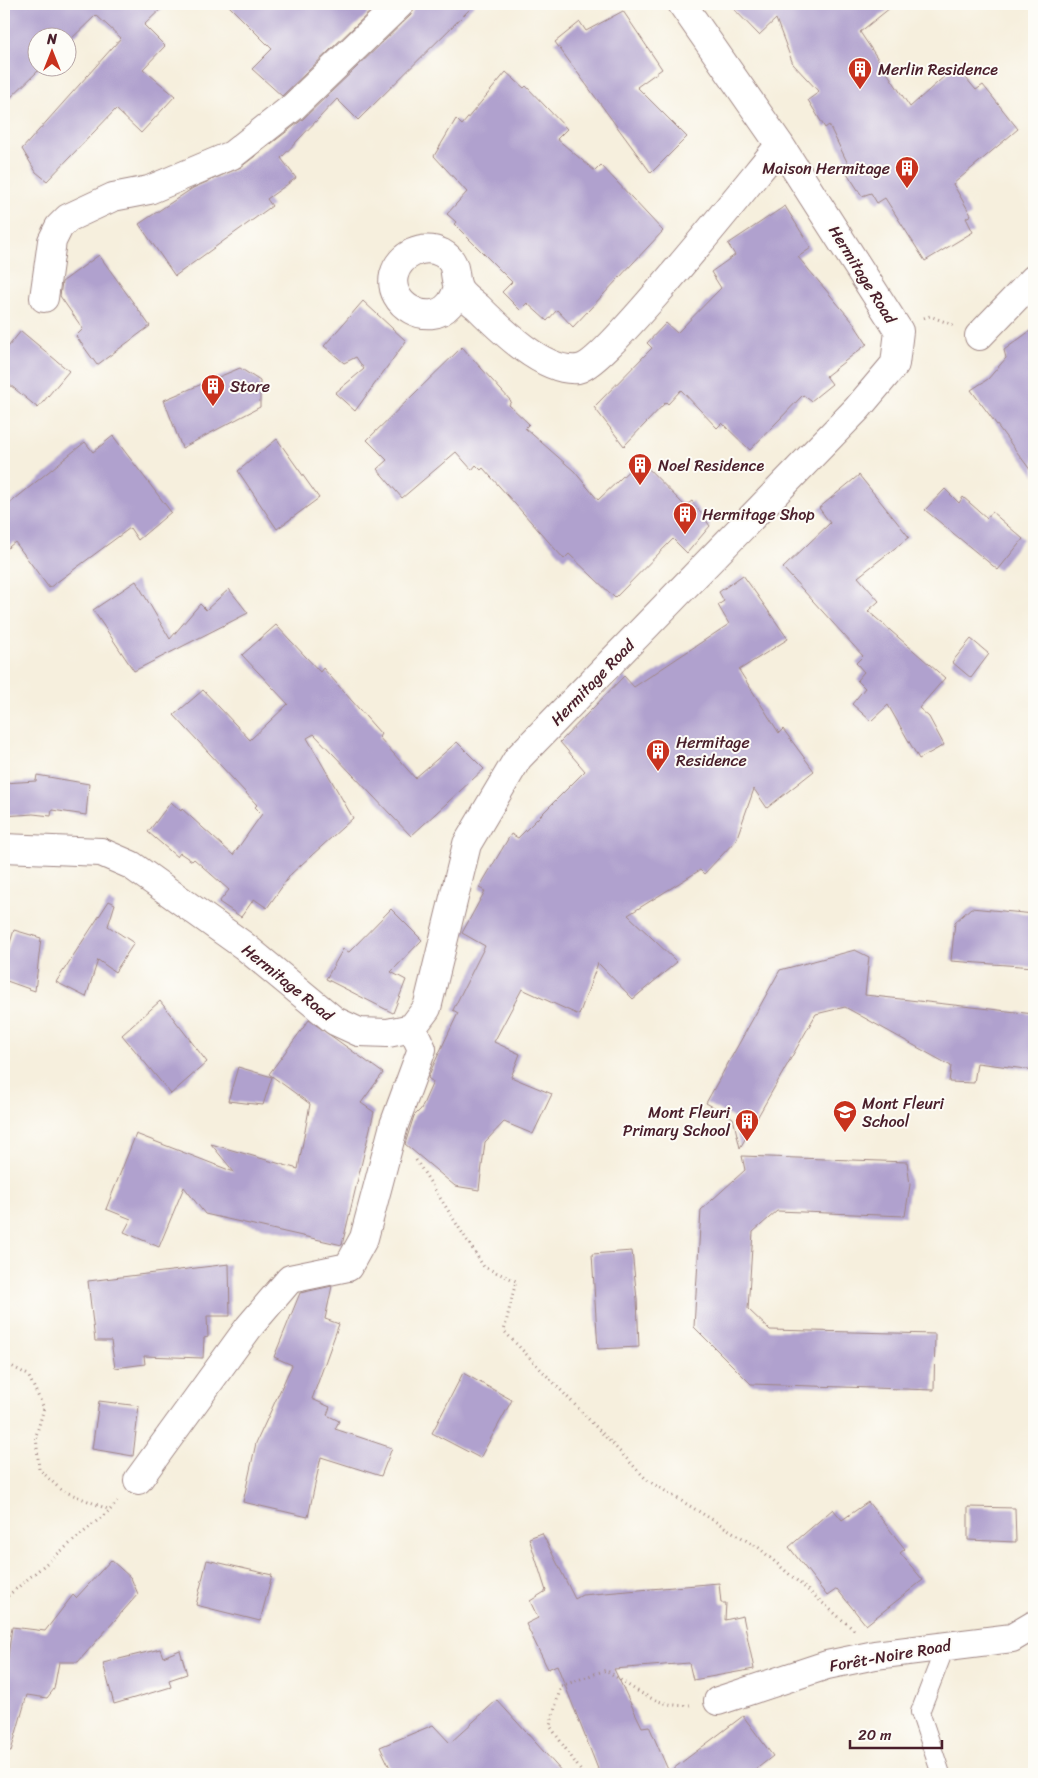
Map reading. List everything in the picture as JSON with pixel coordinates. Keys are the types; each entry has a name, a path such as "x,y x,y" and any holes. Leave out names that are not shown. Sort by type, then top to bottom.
{"street":[{"path":"44,298 52,241 59,227 68,218 113,197 149,190 232,155 294,107 400,4"},
{"name":"Hermitage Road","path":"4,848 101,852 131,865 243,945 334,1021 359,1032 388,1034 412,1028 426,1008 467,844 518,758 857,409 895,364 899,331 780,145 682,4"},
{"path":"458,288 514,343 557,366 579,369 597,360 635,320 780,145"},
{"path":"979,336 1034,279"},
{"path":"138,1480 249,1327 290,1279 348,1267 364,1238 394,1125 422,1049 412,1028"},
{"name":"Forêt-Noire Road","path":"718,1701 827,1665 874,1655 1012,1638 1034,1625"}],"lane":[{"path":"941,1774 920,1712 946,1645"}],"path":[{"path":"899,331 930,316 979,336"},
{"path":"394,1125 484,1267 516,1281 504,1331 648,1480 760,1548 858,1634 874,1655"},
{"path":"4,1362 28,1375 44,1408 36,1436 39,1469 61,1490 110,1510"},
{"path":"4,1599 110,1510 138,1480"},
{"path":"583,1774 550,1726 561,1686 606,1670 648,1698 679,1706 718,1701"}],"building":[{"path":"4,4 166,4 144,25 165,46 143,69 175,96 141,133 116,109 47,181 36,172 22,149 121,38 96,15 78,32 78,28 28,28 28,78 31,78 4,104"},
{"path":"227,4 378,4 282,96 252,69 272,49"},
{"path":"415,4 475,4 358,120 337,99 281,158 296,178 267,199 272,206 175,276 139,224 193,188 241,167 303,119 411,15"},
{"path":"729,4 895,4 860,32 910,107 956,66 976,90 983,85 1018,129 953,184 971,215 966,218 973,232 925,261 885,198 877,203 871,193 862,196 847,173 851,170 829,125 825,128 808,100 819,92 793,64 776,19 759,35"},
{"path":"623,11 662,69 637,87 687,137 651,173 555,42 580,22 586,31"},
{"path":"506,72 524,88 526,86 567,129 557,139 595,171 601,165 663,231 573,327 557,310 547,321 527,303 520,310 502,292 512,282 454,224 456,222 447,214 467,192 434,156 456,119 462,125"},
{"path":"785,206 811,248 798,257 852,321 867,344 826,376 832,384 811,401 803,395 750,450 722,423 717,428 681,390 668,404 666,402 624,446 594,407 652,348 647,343 666,323 677,333 721,288 711,272 735,255 728,244"},
{"path":"99,255 150,326 97,365 76,336 83,329 60,296 62,282"},
{"path":"363,301 406,341 355,411 335,393 364,369 356,357 344,363 324,346"},
{"path":"1034,328 1034,475 971,390 988,379 1006,358 1004,350"},
{"path":"21,331 69,371 38,408 4,380 4,352"},
{"path":"462,347 511,401 509,405 529,424 525,428 574,471 598,500 640,460 685,506 692,501 710,526 687,553 673,539 615,598 569,554 564,559 483,468 481,470 476,465 472,470 456,452 402,498 377,469 387,460 367,440"},
{"name":"Store","path":"240,368 260,381 260,407 182,448 164,400"},
{"path":"113,436 171,512 138,540 130,528 49,588 15,542 4,551 4,508 85,442 93,452"},
{"path":"277,439 319,498 277,529 238,471"},
{"path":"859,475 909,537 858,577 879,601 868,611 945,678 919,708 929,717 944,745 919,759 888,705 871,721 852,704 865,688 857,680 864,672 856,663 863,656 783,568 830,523 819,508"},
{"path":"945,489 959,503 963,497 987,518 992,512 1023,539 998,570 925,510"},
{"path":"743,575 788,639 739,670 779,733 783,729 814,771 767,808 754,789 736,840 704,874 700,870 628,915 677,962 633,999 598,963 579,1015 522,989 494,1042 520,1054 511,1077 552,1094 533,1134 504,1122 485,1142 479,1190 455,1186 405,1144 414,1116 421,1109 433,1082 428,1078 432,1068 458,1013 453,1010 485,946 462,933 485,891 479,888 511,834 518,838 585,771 560,742 624,676 634,687 729,624 718,605 724,601 719,592"},
{"path":"136,581 170,639 200,604 206,610 229,589 248,613 134,671 93,610"},
{"path":"276,625 320,672 323,668 381,734 379,737 415,778 457,742 484,769 411,836 314,734 307,738 353,818 291,874 267,908 254,899 241,917 219,902 229,890 194,859 192,861 180,853 177,857 148,832 171,802 181,811 182,809 233,855 262,814 255,807 257,805 174,715 203,690 250,740 288,704 242,655"},
{"path":"971,639 989,654 971,678 952,662"},
{"path":"37,775 89,784 86,815 52,810 51,816 33,814 4,816 4,783 36,781"},
{"path":"109,901 115,904 108,926 134,943 115,972 98,960 86,997 56,982"},
{"path":"971,908 1034,914 1034,967 951,961 955,922"},
{"path":"391,909 422,940 391,972 406,980 393,1013 326,979 343,949 349,952"},
{"path":"14,930 41,938 35,991 4,980 4,962"},
{"path":"855,950 869,957 865,995 1034,1014 1034,1070 977,1063 974,1083 949,1082 951,1066 845,1007 816,1014 740,1148 733,1118 706,1103 780,970"},
{"path":"160,1001 207,1062 171,1094 122,1035"},
{"path":"309,1020 383,1073 361,1103 374,1112 342,1245 205,1214 184,1187 159,1247 124,1232 131,1219 106,1209 136,1134 234,1172 211,1144 298,1169 310,1104 269,1074"},
{"path":"238,1067 272,1077 263,1105 228,1101"},
{"path":"742,1156 907,1162 910,1185 905,1216 777,1211 753,1232 748,1309 770,1330 935,1334 934,1390 751,1384 694,1327 701,1210 745,1170"},
{"path":"632,1251 639,1347 598,1349 592,1254"},
{"path":"229,1264 230,1316 207,1316 208,1337 204,1338 203,1358 144,1356 145,1364 115,1368 111,1341 95,1341 88,1281"},
{"path":"332,1286 325,1319 339,1324 312,1399 330,1407 327,1415 339,1421 335,1429 392,1448 381,1476 321,1457 308,1517 243,1502 256,1443 292,1365 274,1357 300,1293"},
{"path":"463,1373 512,1400 480,1458 432,1433"},
{"path":"99,1401 139,1406 133,1456 92,1449"},
{"path":"868,1502 905,1549 900,1553 923,1580 866,1625 837,1589 827,1596 789,1547 833,1509 842,1520"},
{"path":"968,1507 1015,1508 1016,1542 968,1540"},
{"path":"542,1533 575,1599 582,1595 719,1583 721,1603 726,1603 725,1620 743,1616 754,1669 693,1680 689,1663 614,1669 642,1727 649,1726 669,1772 743,1716 773,1756 750,1774 600,1774 557,1665 548,1669 526,1624 538,1618 530,1601 546,1591 529,1538"},
{"path":"111,1560 131,1578 138,1594 78,1662 59,1662 54,1689 47,1698 27,1695 11,1751 4,1750 4,1685 12,1627 45,1631 73,1595 76,1598"},
{"path":"207,1560 272,1575 260,1621 196,1605"},
{"path":"160,1649 163,1657 180,1650 187,1674 169,1680 171,1687 114,1704 103,1663"},
{"path":"497,1700 564,1774 393,1774 380,1747 433,1725 450,1743"}],"place":[{"name":"Merlin Residence","path":"860,90"},
{"name":"Maison Hermitage","path":"907,189"},
{"name":"Store","path":"213,407"},
{"name":"Noel Residence","path":"640,486"},
{"name":"Hermitage Shop","path":"685,535"},
{"name":"Hermitage Residence","path":"658,772"},
{"name":"Mont Fleuri School","path":"845,1133"},
{"name":"Mont Fleuri Primary School","path":"747,1142"}]}
